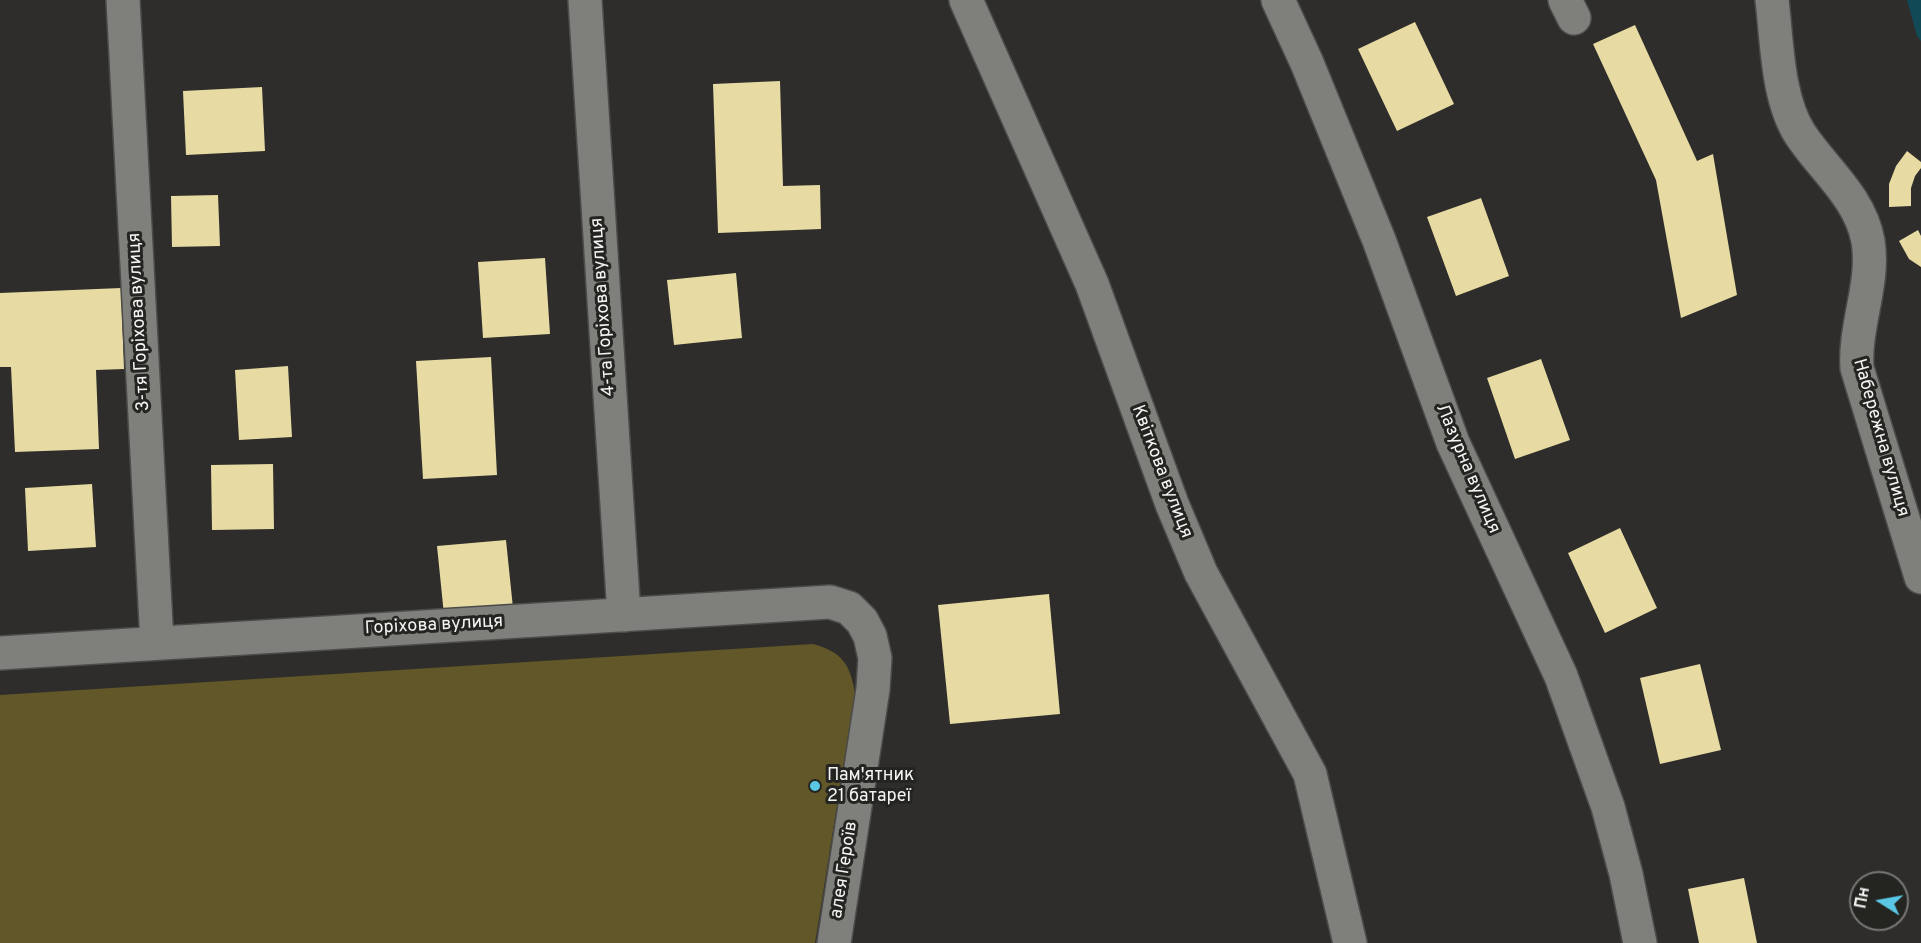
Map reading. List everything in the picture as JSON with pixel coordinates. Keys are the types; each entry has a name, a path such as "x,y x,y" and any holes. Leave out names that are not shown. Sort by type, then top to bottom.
{"street":[{"name":"3-тя Горіхова вулиця","path":"123,0 157,643"},
{"name":"4-та Горіхова вулиця","path":"585,0 624,615"},
{"name":"Квіткова вулиця","path":"966,0 1092,284 1172,504 1201,573 1310,774 1350,943"},
{"name":"Лазурна вулиця","path":"1278,0 1307,63 1379,240 1453,443 1561,676 1608,807 1626,874 1640,943"},
{"name":"Набережна вулиця","path":"1772,0 1784,96 1790,115 1800,134 1841,184 1860,215 1868,241 1869,269 1856,350 1857,368 1921,577"},
{"name":"Горіхова вулиця","path":"0,653 830,602 849,608 862,621"},
{"name":"алея Героїв","path":"834,943 873,689 875,658 870,636 862,621"}],"shaded area":[{"path":"813,644 838,655 847,667 855,693 815,943 0,943 0,695"}],"water":[{"path":"1907,0 1921,0 1921,41 1917,36"}],"building":[{"path":"1415,22 1454,104 1397,131 1358,49"},
{"path":"1635,25 1697,161 1713,154 1737,295 1681,318 1656,180 1593,44"},
{"path":"780,81 783,186 820,185 821,229 718,233 713,84"},
{"path":"262,87 265,151 186,155 183,91"},
{"path":"1907,151 1921,162 1921,168 1911,188 1911,206 1889,207 1889,184 1896,166"},
{"path":"218,195 220,246 172,247 171,196"},
{"path":"1481,198 1509,276 1456,296 1427,217"},
{"path":"1918,230 1921,236 1921,267 1909,259 1899,241"},
{"path":"545,258 550,334 483,338 478,262"},
{"path":"736,273 742,338 674,345 667,280"},
{"path":"121,288 124,369 96,370 99,449 15,452 11,367 0,367 0,293"},
{"path":"491,357 497,475 423,479 416,361"},
{"path":"1541,359 1570,440 1515,459 1487,378"},
{"path":"288,366 292,437 239,440 235,370"},
{"path":"273,464 274,529 212,530 211,465"},
{"path":"92,484 96,547 28,551 25,488"},
{"path":"1620,528 1657,608 1605,633 1568,553"},
{"path":"506,540 513,608 444,615 437,546"},
{"path":"1049,594 1060,714 950,724 938,605"},
{"path":"1700,664 1721,750 1660,764 1640,678"},
{"path":"1744,878 1757,943 1699,943 1688,889"}],"place":[{"name":"Пам'ятник 21 батареї","path":"815,786"}]}
